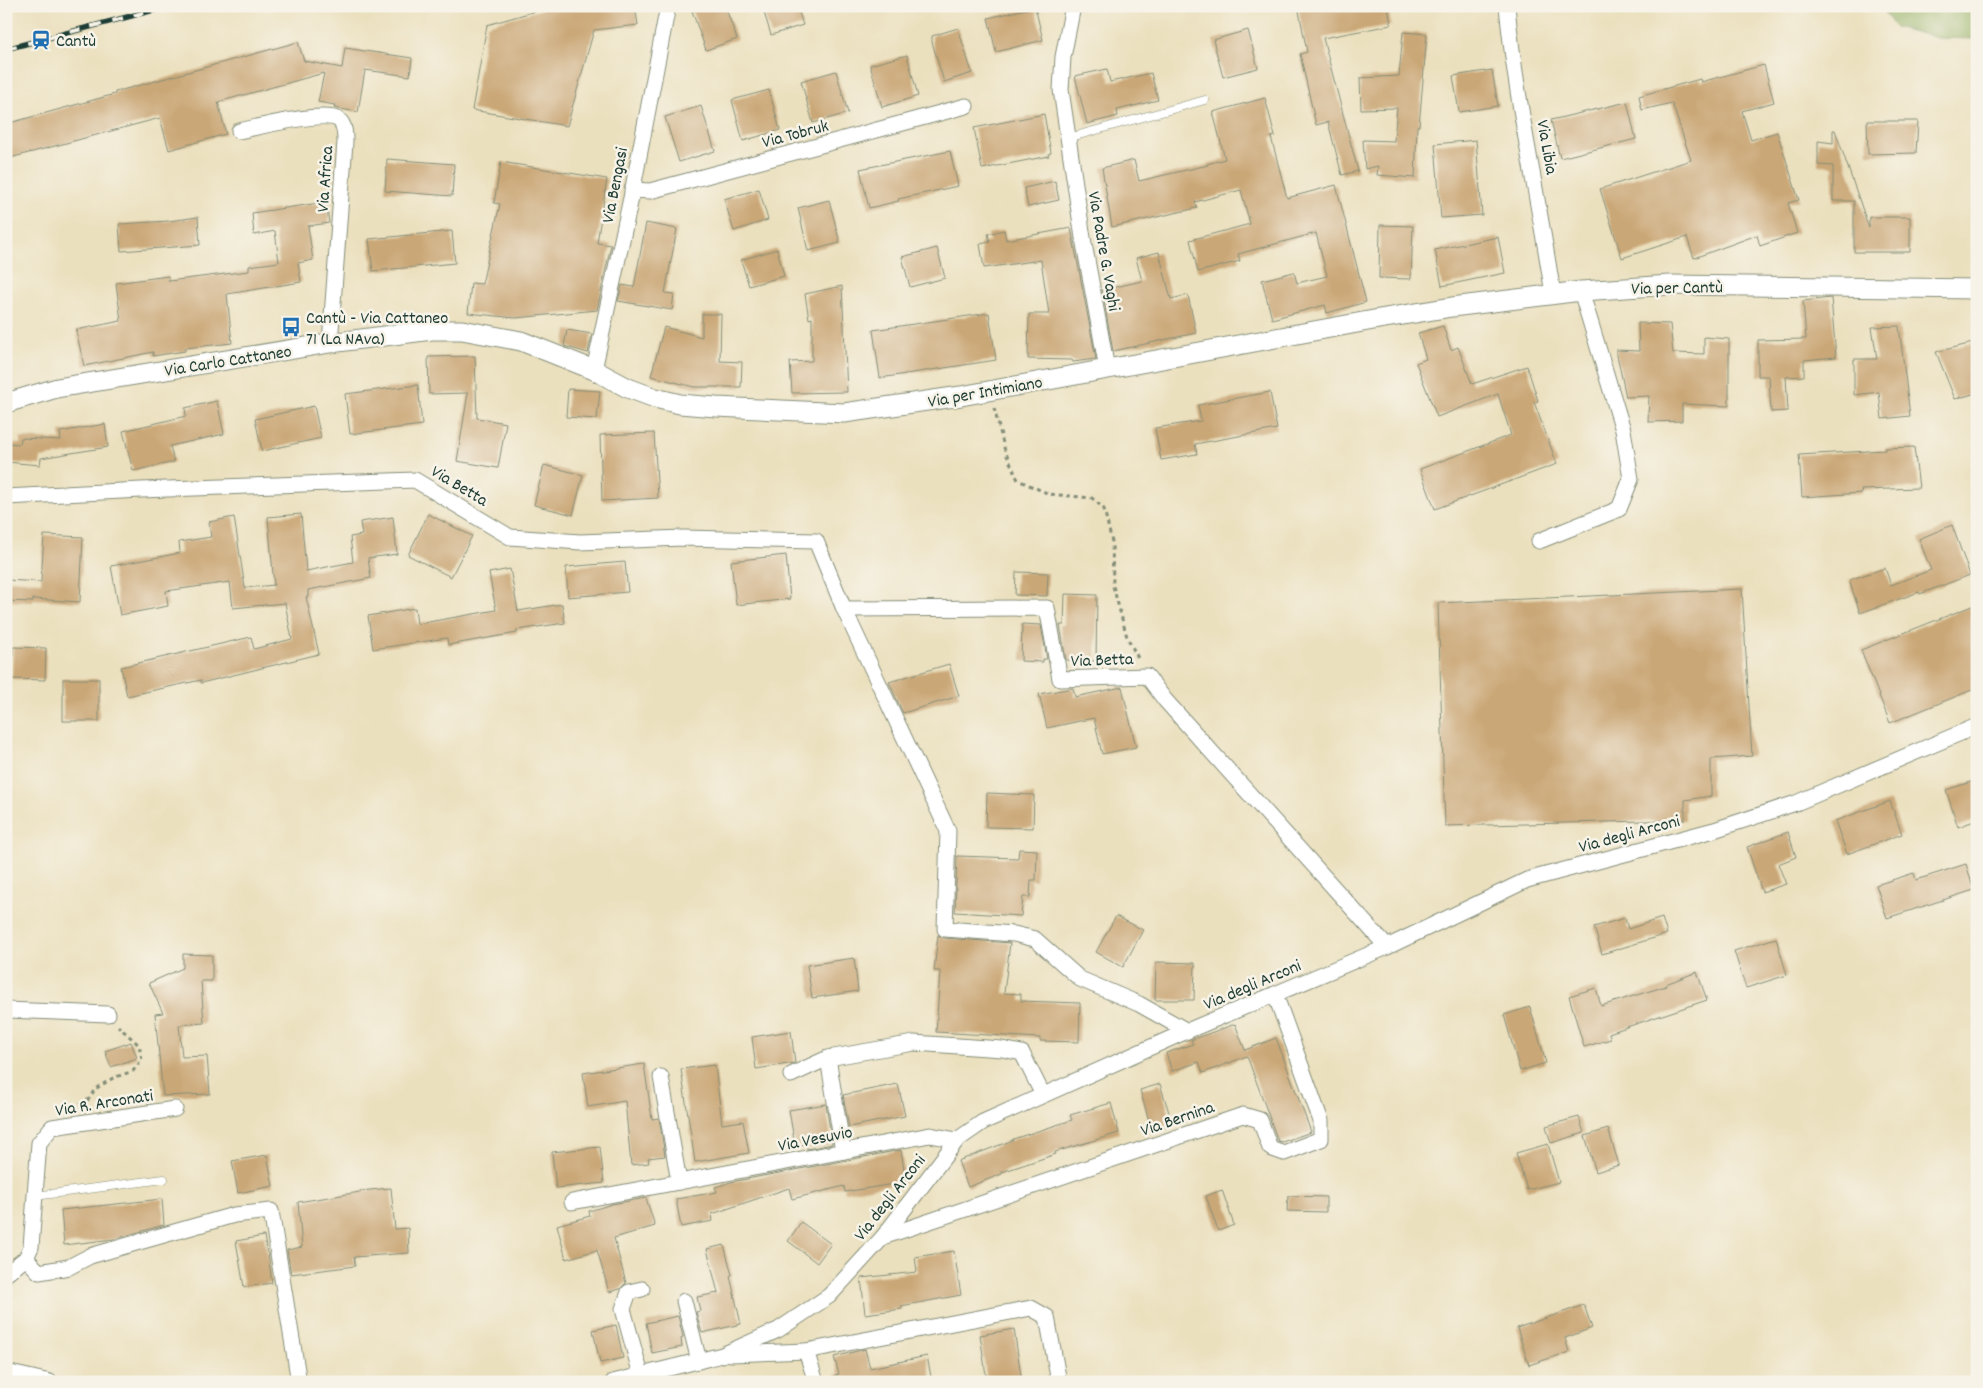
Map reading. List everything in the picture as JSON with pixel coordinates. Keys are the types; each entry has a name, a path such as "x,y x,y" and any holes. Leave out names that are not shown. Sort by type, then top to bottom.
{"street":[{"name":"Via Bengasi","path":"594,370 668,6"},
{"name":"Via Padre G. Vaghi","path":"1073,6 1061,77 1061,90 1082,238 1107,369"},
{"name":"Via Libia","path":"1507,6 1512,55 1541,214 1553,294"},
{"name":"Via Tobruk","path":"632,190 650,191 966,106"},
{"name":"Via Africa","path":"239,131 314,117 332,117 339,120 344,126 345,142 330,343"},
{"name":"Via per Cantù","path":"1379,319 1553,294 1670,285 1977,289"},
{"path":"1539,541 1619,509 1631,479 1623,430 1581,291"},
{"name":"Via per Intimiano","path":"594,370 628,388 655,398 680,404 844,413 990,391 1379,319"},
{"name":"Via Carlo Cattaneo","path":"6,403 57,388 330,343 432,330 462,330 521,341 594,370"},
{"name":"Via Betta","path":"6,497 415,480 510,537 580,542 683,538 816,540 844,609 948,831 946,929 1014,934 1035,939 1080,979 1140,1004 1188,1031"},
{"name":"Via Betta","path":"844,609 1046,608 1060,678 1148,676 1165,700 1387,947"},
{"name":"Via degli Arconi","path":"612,1382 635,1378 722,1355 778,1330 829,1296 883,1237 957,1140 983,1122 1188,1031 1387,947 1527,880 1714,830 1796,803 1977,726"},
{"name":"Via Bernina","path":"883,1237 1243,1115 1260,1120 1270,1148 1284,1152 1321,1138 1321,1121 1275,994"},
{"path":"6,1010 108,1014"},
{"path":"792,1075 828,1058 914,1043 1002,1048 1022,1053 1043,1095"},
{"path":"828,1058 843,1151"},
{"path":"661,1077 679,1182"},
{"name":"Via R. Arconati","path":"26,1258 31,1247 39,1143 52,1127 175,1109"},
{"name":"Via Vesuvio","path":"572,1202 930,1135 957,1140"},
{"path":"6,1274 26,1258 39,1272 69,1267 90,1256 234,1215 271,1211 299,1382"},
{"path":"635,1378 623,1308 629,1292 642,1289"},
{"path":"684,1301 698,1361"},
{"path":"722,1355 806,1351 1031,1308 1047,1317 1059,1382"},
{"path":"806,1351 816,1382"},
{"path":"6,1372 50,1382"}],"lane":[{"path":"1068,138 1205,100"},
{"path":"35,1196 164,1178"}],"path":[{"path":"990,391 1005,451 1018,480 1049,494 1092,498 1104,509 1112,542 1113,586 1127,637 1148,676"},
{"path":"52,1127 89,1099 95,1088 113,1078 133,1072 142,1060 138,1045 123,1032 108,1014"}],"green space":[{"path":"1880,6 1977,6 1977,39 1938,38 1895,27"}],"building":[{"path":"553,6 635,6 638,25 594,30 567,126 472,110 487,25"},
{"path":"706,6 725,6 737,39 706,50 692,11"},
{"path":"762,6 797,6 803,25 771,35"},
{"path":"1298,6 1388,6 1391,25 1323,38 1358,171 1342,175 1328,122 1316,125 1300,54 1307,52"},
{"path":"1035,7 1043,40 996,52 988,18"},
{"path":"958,28 972,73 944,82 932,42 932,36"},
{"path":"1248,30 1258,68 1223,77 1213,40"},
{"path":"1403,32 1427,34 1419,126 1417,126 1415,178 1377,175 1378,166 1365,169 1363,140 1394,141 1397,108 1361,109 1360,78 1399,76"},
{"path":"298,42 304,61 342,68 345,48 412,58 410,76 365,70 358,112 334,108 335,105 318,102 324,73 218,102 226,134 169,150 160,118 6,159 6,124"},
{"path":"907,55 918,96 882,107 870,65"},
{"path":"1764,65 1774,102 1742,111 1751,140 1777,132 1799,200 1788,203 1797,233 1760,246 1757,235 1694,258 1687,237 1622,258 1600,189 1691,160 1672,103 1642,110 1639,96 1700,79 1701,82"},
{"path":"1107,69 1110,82 1151,73 1158,100 1117,110 1118,116 1087,124 1075,76"},
{"path":"1492,70 1498,106 1459,112 1453,76"},
{"path":"836,71 848,113 813,123 801,81"},
{"path":"769,90 780,130 743,141 732,100"},
{"path":"1265,98 1275,136 1271,137 1287,198 1336,185 1366,302 1327,313 1325,305 1272,319 1262,280 1294,272 1297,283 1327,276 1316,233 1238,254 1240,261 1198,272 1190,240 1250,224 1241,190 1195,202 1197,208 1112,227 1102,168 1134,160 1139,181 1208,165 1225,159 1213,112"},
{"path":"1627,102 1636,139 1560,158 1551,120"},
{"path":"701,106 715,151 679,162 665,117"},
{"path":"1044,114 1051,153 1048,154 1049,156 982,169 974,128"},
{"path":"1867,121 1918,121 1916,153 1868,154"},
{"path":"1833,130 1835,130 1869,228 1869,217 1910,217 1910,252 1854,252 1854,201 1833,201 1833,166 1818,165 1818,141 1833,143"},
{"path":"1476,140 1482,215 1441,218 1435,144"},
{"path":"950,151 958,186 898,199 899,201 869,208 860,169"},
{"path":"387,159 454,164 452,196 385,191"},
{"path":"501,162 607,179 597,243 611,245 597,310 516,318 468,313 471,283 482,284 500,204 494,203"},
{"path":"1055,181 1059,200 1028,207 1024,188"},
{"path":"759,189 768,220 734,231 724,199"},
{"path":"829,200 840,243 808,251 798,208"},
{"path":"326,202 329,223 308,226 313,260 298,263 301,282 227,294 232,343 185,348 185,351 153,356 153,352 84,366 76,330 121,321 116,283 168,276 169,281 249,271 249,266 279,262 275,231 254,235 252,213"},
{"path":"198,217 200,245 121,251 119,224"},
{"path":"646,223 677,229 665,293 674,294 672,310 618,301 622,285 634,287"},
{"path":"1380,225 1413,226 1411,279 1379,278"},
{"path":"1071,228 1096,359 1073,362 1072,360 1028,359 1029,314 1049,314 1041,260 984,268 980,244 990,242 988,234 1004,230 1006,240"},
{"path":"452,231 455,263 373,271 369,239"},
{"path":"1498,237 1505,273 1442,286 1435,250"},
{"path":"937,248 945,278 910,287 902,257"},
{"path":"777,249 784,276 749,286 741,260"},
{"path":"1159,252 1171,299 1188,295 1196,333 1113,351 1102,290 1142,281 1136,258"},
{"path":"842,286 847,392 792,393 790,362 812,361 812,318 809,319 805,294"},
{"path":"1831,298 1836,357 1804,360 1804,376 1786,377 1788,411 1771,412 1769,376 1758,376 1758,340 1806,339 1803,301"},
{"path":"989,313 996,360 880,378 873,330"},
{"path":"702,314 721,314 720,361 742,362 741,387 694,387 651,376 664,327 702,337"},
{"path":"1638,323 1670,324 1673,353 1704,354 1704,337 1729,339 1729,406 1682,404 1682,421 1648,422 1649,396 1626,397 1616,350 1639,351"},
{"path":"1443,326 1451,350 1458,347 1472,384 1527,366 1538,401 1534,402 1557,464 1435,509 1420,469 1511,435 1498,394 1437,417 1416,363 1426,359 1418,333"},
{"path":"1899,326 1910,416 1882,419 1879,392 1854,395 1854,359 1877,359 1872,327"},
{"path":"567,330 592,334 588,353 564,346"},
{"path":"1977,342 1977,393 1955,399 1936,352"},
{"path":"475,356 477,418 506,423 498,468 457,461 468,393 429,394 428,357"},
{"path":"418,385 422,425 350,434 345,394"},
{"path":"568,389 600,391 597,419 566,417"},
{"path":"1270,392 1277,429 1195,444 1197,454 1161,460 1155,428 1201,421 1198,405"},
{"path":"217,401 224,434 170,446 174,462 133,471 123,431 186,416 185,408"},
{"path":"314,406 321,438 262,451 255,419"},
{"path":"105,424 108,447 41,458 40,465 6,462 6,443 20,444 21,438 61,440 60,432"},
{"path":"654,433 658,498 602,501 600,435"},
{"path":"1914,447 1919,488 1861,490 1862,493 1802,497 1799,455"},
{"path":"544,465 583,475 573,515 534,505"},
{"path":"301,514 306,571 353,562 350,537 362,535 360,522 393,517 397,554 368,558 371,578 308,590 308,597 306,597 319,654 201,683 201,680 127,696 121,667 251,637 254,649 292,639 285,603 233,608 230,582 166,591 168,606 120,615 111,566 180,553 179,542 211,537 209,522 234,517 245,588 274,585 268,517"},
{"path":"428,514 472,536 451,577 408,555"},
{"path":"1952,525 1970,575 1920,594 1919,592 1860,613 1849,580 1885,568 1891,585 1931,570 1919,539"},
{"path":"44,535 83,537 80,602 33,599 33,602 6,601 6,580 41,582"},
{"path":"786,555 790,599 736,605 731,561"},
{"path":"625,562 628,592 568,597 566,567"},
{"path":"510,569 518,611 562,604 565,623 517,630 517,633 448,645 447,638 373,649 368,616 415,608 417,624 496,610 489,573"},
{"path":"1016,572 1048,573 1047,596 1015,595"},
{"path":"1742,589 1752,756 1711,759 1711,796 1685,800 1685,820 1445,826 1438,603"},
{"path":"1065,594 1097,595 1096,661 1066,660 1060,625 1064,625"},
{"path":"1977,604 1977,688 1890,723 1861,650"},
{"path":"1022,624 1041,625 1047,659 1043,659 1043,662 1021,661"},
{"path":"13,647 46,648 45,680 12,679"},
{"path":"949,664 959,696 903,713 889,682"},
{"path":"63,679 99,679 99,721 63,721"},
{"path":"1122,687 1136,747 1102,754 1094,718 1047,728 1039,694 1073,688 1075,697"},
{"path":"1977,780 1977,820 1958,827 1946,790"},
{"path":"987,793 1034,795 1033,828 986,827"},
{"path":"1890,801 1902,834 1847,854 1835,821"},
{"path":"1788,832 1796,857 1778,864 1786,884 1762,892 1747,847"},
{"path":"1019,849 1037,850 1036,880 1031,880 1030,897 1023,897 1021,916 955,912 957,856 1018,858"},
{"path":"1966,864 1974,890 1887,918 1876,885 1914,873 1916,880"},
{"path":"1116,916 1143,930 1123,967 1096,952"},
{"path":"1625,918 1628,929 1662,918 1667,934 1602,954 1594,927"},
{"path":"938,935 944,938 1010,943 1004,993 1021,994 1021,1001 1080,1003 1079,1042 1040,1041 1040,1038 936,1032 940,971 934,971"},
{"path":"1776,938 1787,975 1746,988 1734,951"},
{"path":"183,954 212,955 212,981 201,981 204,1023 179,1025 182,1057 207,1056 210,1094 163,1096 155,1014 163,1013 149,983 183,968"},
{"path":"854,958 858,991 812,998 807,965"},
{"path":"1156,962 1195,963 1194,1000 1155,1000"},
{"path":"1697,972 1707,1000 1609,1033 1611,1039 1584,1047 1569,996 1596,988 1601,1006 1666,986 1666,984"},
{"path":"1530,1007 1546,1063 1520,1071 1504,1015"},
{"path":"1235,1024 1245,1050 1276,1038 1311,1132 1282,1142 1278,1141 1247,1056 1203,1073 1199,1062 1172,1071 1166,1053 1193,1044 1191,1040"},
{"path":"791,1031 795,1063 756,1069 752,1037"},
{"path":"131,1042 137,1058 111,1067 105,1051"},
{"path":"644,1064 652,1119 659,1118 665,1156 648,1158 649,1163 631,1165 625,1101 588,1107 583,1073"},
{"path":"715,1065 722,1124 743,1121 749,1153 695,1162 681,1069"},
{"path":"898,1084 905,1116 849,1127 843,1095"},
{"path":"1160,1084 1173,1125 1152,1131 1140,1090"},
{"path":"1111,1103 1119,1133 1055,1152 1056,1154 1002,1172 1002,1174 968,1187 958,1161 1013,1139 1072,1120 1070,1115"},
{"path":"826,1104 832,1144 807,1149 806,1144 795,1146 789,1110"},
{"path":"1579,1117 1584,1133 1551,1143 1546,1126"},
{"path":"1608,1129 1619,1165 1596,1172 1585,1136"},
{"path":"1548,1144 1559,1182 1527,1190 1516,1153"},
{"path":"600,1147 604,1183 556,1188 552,1152"},
{"path":"901,1150 906,1182 845,1192 844,1186 792,1199 789,1188 712,1214 713,1221 681,1227 676,1199 717,1192 715,1187 731,1182"},
{"path":"267,1155 273,1186 238,1193 232,1161"},
{"path":"391,1188 395,1229 408,1228 409,1253 354,1257 355,1266 291,1274 287,1250 302,1247 298,1202 360,1191"},
{"path":"1222,1190 1234,1225 1218,1231 1206,1196"},
{"path":"1288,1196 1326,1197 1326,1212 1287,1211"},
{"path":"646,1198 655,1226 614,1238 626,1283 620,1289 609,1292 597,1250 566,1259 557,1225 590,1216 589,1211 612,1204"},
{"path":"162,1199 164,1225 114,1239 64,1245 61,1210"},
{"path":"801,1222 831,1244 817,1263 788,1241"},
{"path":"264,1236 272,1283 244,1287 236,1241"},
{"path":"724,1245 732,1275 730,1276 741,1324 702,1333 696,1312 700,1311 697,1297 718,1293 707,1249"},
{"path":"954,1251 961,1295 901,1306 902,1309 865,1314 861,1278 917,1272 915,1257"},
{"path":"1584,1305 1592,1328 1565,1338 1569,1352 1529,1365 1517,1328"},
{"path":"678,1316 683,1337 681,1338 682,1347 652,1353 646,1323"},
{"path":"616,1325 623,1358 600,1363 593,1330"},
{"path":"1014,1329 1022,1382 987,1382 980,1335"},
{"path":"865,1349 870,1368 927,1356 932,1382 836,1382 835,1375 839,1374 834,1357"}],"railway":[{"path":"6,49 169,6"}],"place":[{"name":"Cantù","path":"41,40"},
{"name":"Cantù - Via Cattaneo 71 (La NAva)","path":"291,327"}]}
